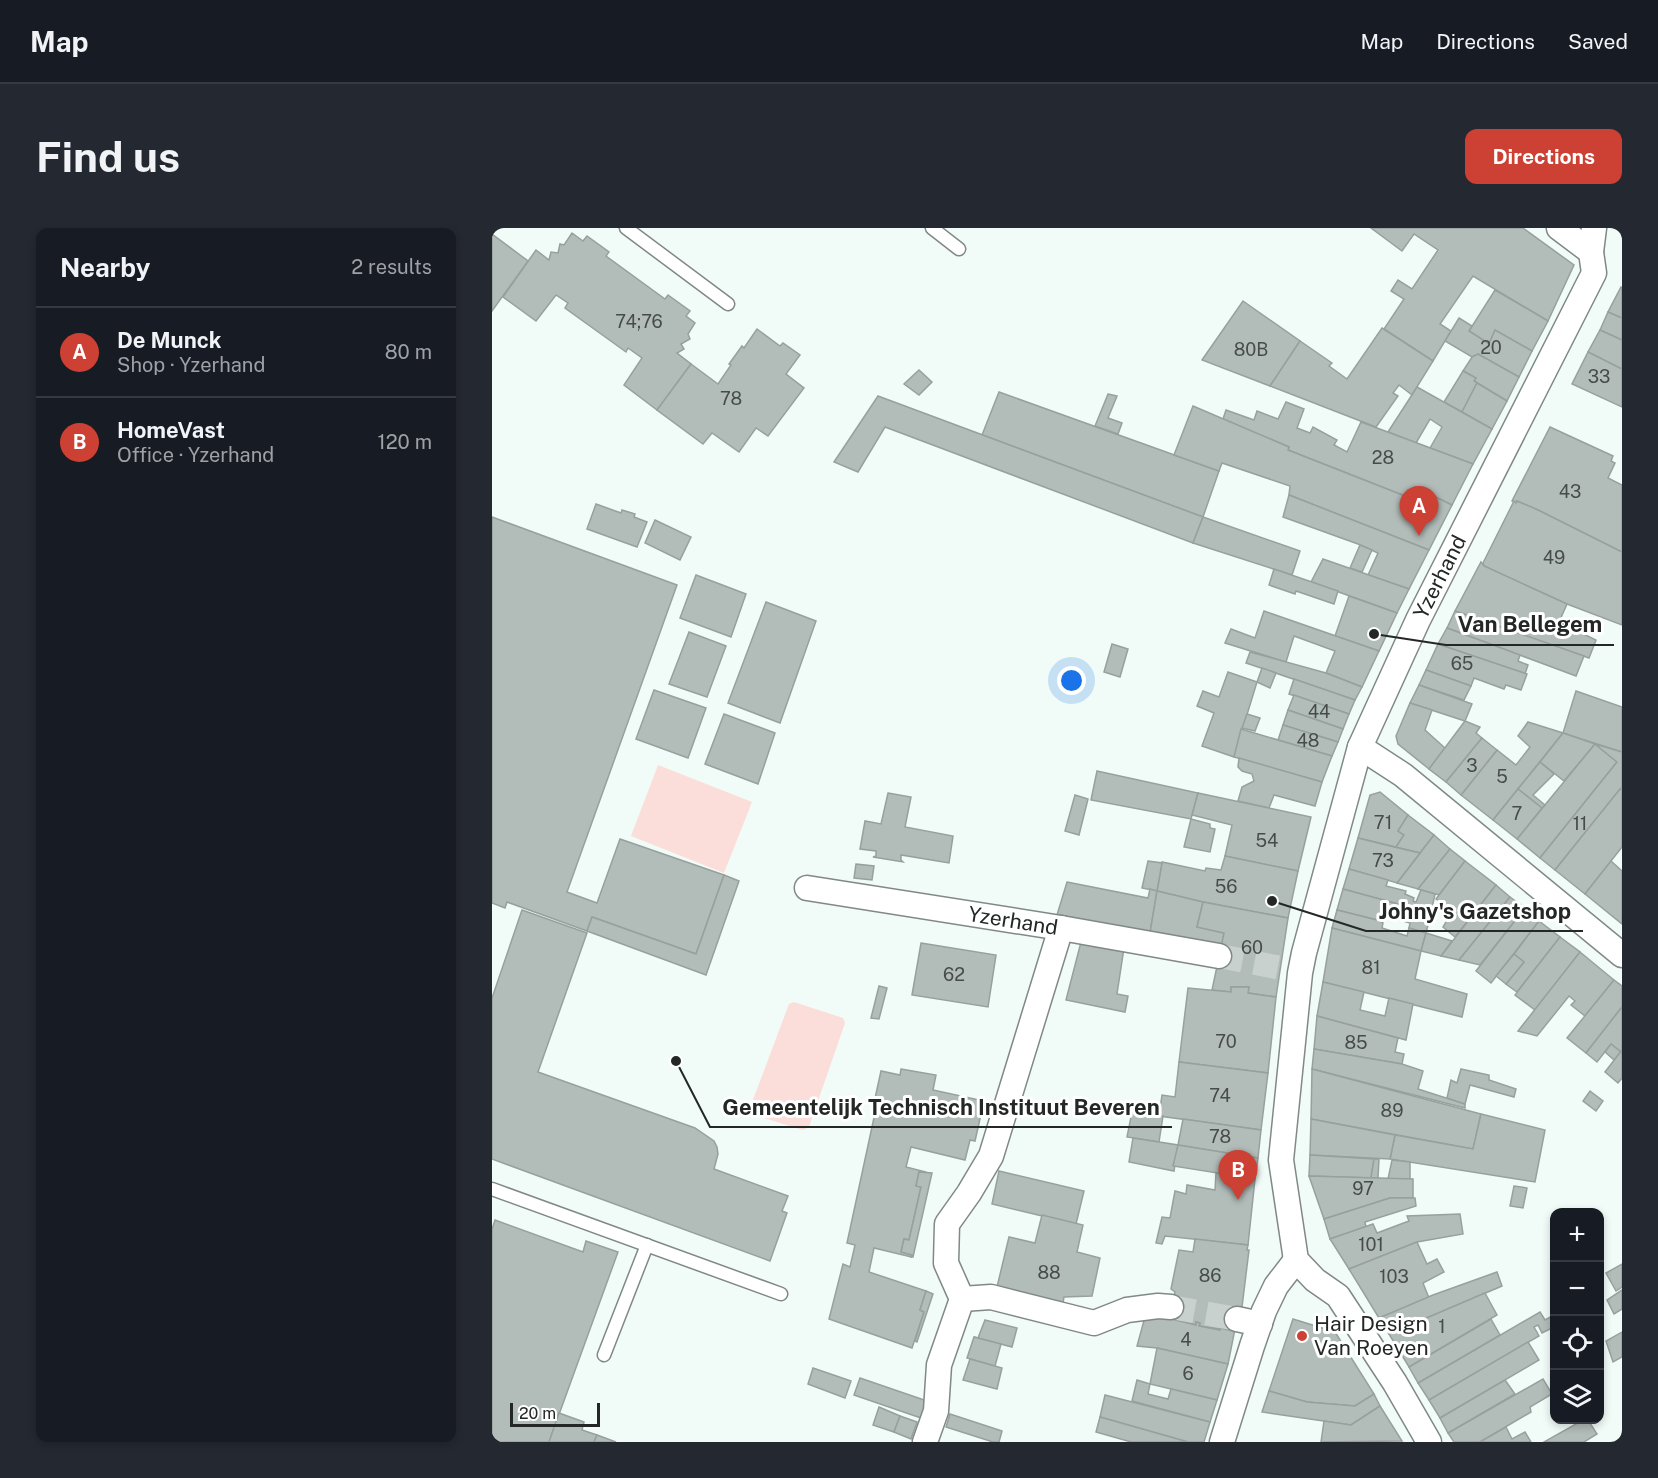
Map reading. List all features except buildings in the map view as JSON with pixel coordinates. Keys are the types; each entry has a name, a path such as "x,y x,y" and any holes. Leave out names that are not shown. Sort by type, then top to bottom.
{"street":[{"path":"1560,228 1593,240"},
{"name":"Yzerhand","path":"1296,1260 1281,1160 1291,970 1306,943 1360,747 1418,620 1594,273 1593,240"},
{"path":"1360,747 1403,775 1622,955"},
{"name":"Yzerhand","path":"807,888 1220,956"},
{"path":"925,1442 936,1411 939,1365 962,1299 946,1263 947,1224 991,1156 1061,928"},
{"path":"1222,1442 1248,1321 1296,1260 1315,1280 1338,1296 1395,1383 1429,1442"},
{"path":"962,1299 991,1297 1094,1323 1127,1310 1158,1306 1171,1307"}],"lane":[{"path":"626,228 728,304"},
{"path":"932,228 959,249"},
{"path":"492,1189 781,1294"},
{"path":"604,1355 647,1245"}],"shaded area":[{"path":"658,765 752,802 724,873 631,836"},
{"path":"794,1002 843,1018 845,1023 809,1127 803,1130 754,1115 751,1105 789,1004"}],"tunnel":[{"path":"1219,956 1281,968"},
{"path":"1171,1307 1237,1319"}],"place":[{"name":"De Munck","path":"1419,536"},
{"name":"Van Bellegem","path":"1374,634"},
{"name":"Johny's Gazetshop","path":"1272,901"},
{"name":"Gemeentelijk Technisch Instituut Beveren","path":"676,1061"},
{"name":"HomeVast","path":"1238,1200"},
{"name":"Hair Design Van Roeyen","path":"1302,1336"}]}
